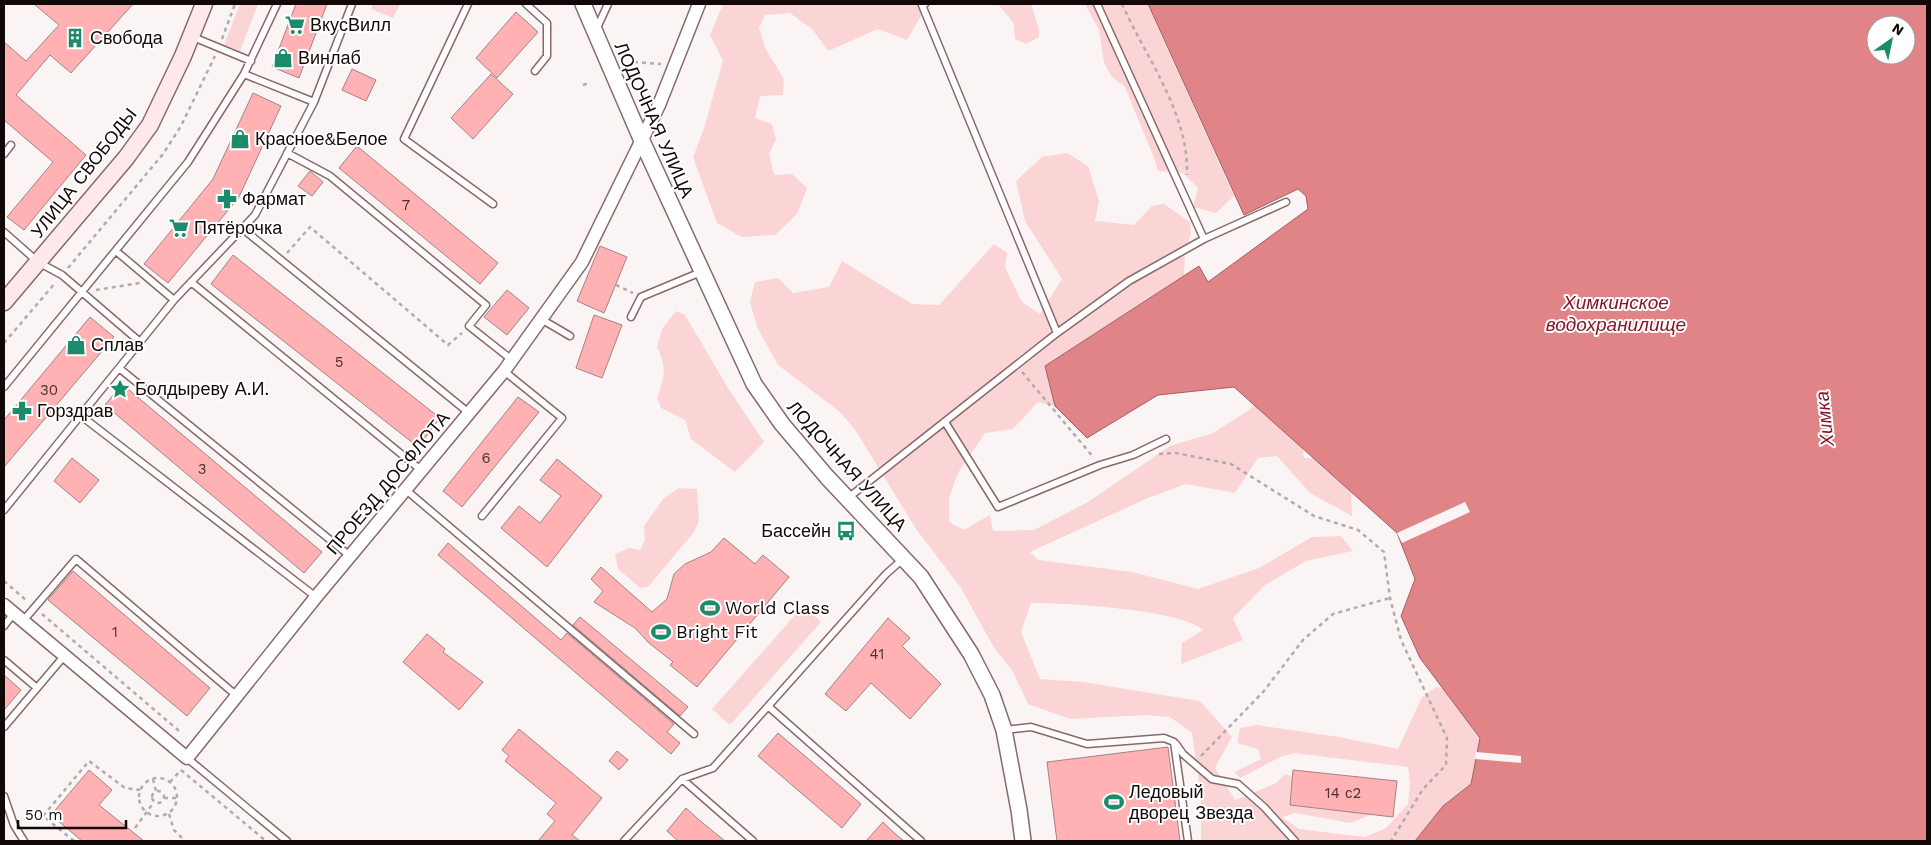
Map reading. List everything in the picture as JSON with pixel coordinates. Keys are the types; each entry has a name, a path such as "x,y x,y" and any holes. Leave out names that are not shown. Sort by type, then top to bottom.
{"main road":[{"name":"УЛИЦА СВОБОДЫ","path":"4,302 126,158 150,125 204,4"}],"street":[{"name":"ЛОДОЧНАЯ УЛИЦА","path":"583,4 642,141 754,384 782,424 847,498 921,577 971,654 992,695 1004,730 1023,841"},
{"name":"ПРОЕЗД ДОСФЛОТА","path":"187,758 316,597 469,414 512,360 582,262 642,141 699,4"},
{"path":"4,605 187,758"}],"lane":[{"path":"4,387 188,162 244,74 277,4"},
{"path":"4,510 174,300 255,215 314,102 352,4"},
{"path":"468,4 404,139 493,204"},
{"path":"526,4 547,23 547,56 535,71"},
{"path":"596,32 608,4"},
{"path":"925,4 922,5 1057,333"},
{"path":"1097,4 1204,239"},
{"path":"191,36 251,61"},
{"path":"244,74 314,102"},
{"path":"4,154 11,145"},
{"path":"287,152 330,176 486,305 469,326 512,360"},
{"path":"847,498 1057,333 1129,281 1204,239 1286,202"},
{"path":"243,229 469,414"},
{"path":"4,232 38,262 62,275 140,342"},
{"path":"116,251 174,300"},
{"path":"631,317 641,297 701,272"},
{"path":"191,282 422,471"},
{"path":"541,320 570,336"},
{"path":"119,368 350,556"},
{"path":"482,516 562,418 504,370"},
{"path":"80,415 316,597"},
{"path":"945,422 998,507 1100,465 1133,455 1166,440"},
{"path":"406,490 694,734"},
{"path":"624,841 682,778 713,768 883,578 904,558"},
{"path":"4,626 34,608 76,559 237,696"},
{"path":"4,727 64,655"},
{"path":"4,660 37,688"},
{"path":"769,706 921,841"},
{"path":"1004,730 1031,727 1087,744 1164,738 1174,742 1194,764 1212,779 1238,784 1264,806 1296,841"},
{"path":"1174,742 1188,841"},
{"path":"187,758 287,841"},
{"path":"682,778 753,841"},
{"path":"4,796 14,825 24,841"}],"path":[{"path":"4,343 163,154 200,91 219,48 235,4"},
{"path":"1122,4 1166,92 1184,134 1187,176"},
{"path":"634,62 661,64"},
{"path":"583,85 589,82"},
{"path":"281,260 310,227 448,345 459,336"},
{"path":"82,292 152,282"},
{"path":"616,285 641,297"},
{"path":"1017,365 1071,433 1100,465"},
{"path":"1133,455 1176,453 1231,464 1314,516 1358,530 1384,552 1390,598 1401,640 1447,738 1446,765 1424,789 1391,841"},
{"path":"4,581 178,730 173,736"},
{"path":"1194,764 1264,691 1303,640 1333,614 1390,598"},
{"path":"74,841 44,816 89,761 126,788 140,790"},
{"path":"170,782 181,770"},
{"path":"161,778 170,782 176,790 178,798 175,807 169,814 160,817 146,812 139,803 140,790 143,784 153,779 161,778"},
{"path":"153,779 156,791 152,797 154,802"},
{"path":"156,791 162,792 164,798"},
{"path":"154,802 161,802 164,798 178,798"},
{"path":"135,828 154,802"},
{"path":"169,814 174,830 185,841"}],"shaded area":[{"path":"240,4 258,4 240,51 224,45"},
{"path":"373,4 400,4 393,18 371,9"},
{"path":"723,4 928,4 907,40 878,29 828,51 813,30 790,13 765,15 759,27 765,48 784,79 783,95 760,96 755,118 772,124 776,139 769,154 774,175 792,174 807,188 797,214 775,235 742,237 717,223 693,157 704,128 723,61 710,35"},
{"path":"998,4 1031,4 1039,29 1039,37 1026,44 1015,39 1013,22"},
{"path":"1085,4 1147,4 1234,196 1216,213 1193,207 1198,188 1183,173 1158,171 1125,87 1112,77 1104,63 1099,30"},
{"path":"1067,153 1088,166 1099,201 1095,221 1134,225 1152,206 1164,204 1190,222 1191,233 1185,253 1184,275 1045,366 1055,406 1038,402 1013,429 985,433 958,473 949,498 949,522 964,530 990,515 993,531 1034,530 1088,502 1170,446 1213,433 1249,410 1265,395 1301,439 1304,458 1329,459 1351,488 1352,516 1310,493 1277,456 1258,458 1235,493 1186,484 1148,498 1030,552 1038,560 1132,572 1198,589 1259,568 1312,537 1341,536 1353,551 1306,561 1265,585 1233,618 1243,640 1181,664 1182,643 1203,630 1190,623 1147,612 1069,604 1031,603 1021,632 1040,679 1083,682 1200,701 1232,737 1215,768 1235,800 1276,783 1285,774 1381,811 1350,823 1295,813 1282,817 1299,829 1365,837 1386,828 1408,804 1410,783 1408,767 1294,753 1280,757 1240,778 1235,772 1261,759 1258,749 1237,743 1240,728 1256,725 1339,737 1398,749 1422,697 1436,687 1445,689 1480,738 1471,784 1443,806 1415,841 1201,841 1201,795 1192,733 1170,717 1147,715 1070,719 1028,704 1013,672 993,646 961,588 916,529 856,431 840,412 778,365 757,327 750,302 755,282 778,278 793,293 829,287 842,261 912,304 939,305 994,244 1007,253 1005,267 1022,302 1040,314 1062,279 1025,221 1016,181 1042,157"},
{"path":"676,311 685,315 728,388 764,442 735,472 691,439 685,420 661,408 657,398 662,384 664,366 657,347 662,329"},
{"path":"679,488 697,489 699,521 694,532 648,587 640,588 618,569 615,554 629,548 640,550 645,540 644,526 664,498"},
{"path":"803,606 821,622 730,725 712,709"}],"water":[{"name":"Химкинское водохранилище","path":"1148,4 1927,4 1927,841 1415,841 1443,806 1471,784 1480,738 1420,658 1401,616 1415,579 1397,533 1234,387 1158,395 1087,438 1055,406 1045,366 1199,266 1208,282 1308,209 1306,196 1298,189 1244,215"}],"pier":[{"path":"1465,502 1470,512 1402,543 1397,533"},
{"path":"1476,752 1521,756 1521,763 1475,759"}],"building":[{"path":"34,4 133,4 71,73 50,55 16,95 86,155 24,230 7,217 53,162 4,120 4,42 26,61 59,25"},
{"path":"296,4 327,4 299,78 272,67"},
{"path":"516,12 538,32 497,78 476,58"},
{"path":"352,69 376,80 366,101 342,90"},
{"path":"491,74 513,94 473,139 451,118"},
{"path":"253,93 281,106 239,197 168,283 144,264 213,179"},
{"path":"357,146 498,263 480,284 339,168"},
{"path":"310,171 323,182 312,196 298,186"},
{"path":"600,246 627,257 604,313 577,301"},
{"path":"233,255 440,418 418,447 211,284"},
{"path":"507,290 529,308 507,335 484,317"},
{"path":"594,315 622,325 602,378 576,368"},
{"path":"90,317 114,337 4,467 4,420"},
{"path":"122,384 322,552 304,573 105,405"},
{"path":"518,397 539,412 462,507 443,491"},
{"path":"72,458 99,480 80,503 54,481"},
{"path":"557,459 602,496 547,567 501,528 519,506 540,523 561,496 540,480"},
{"name":"World Class","path":"724,538 755,564 763,555 789,577 697,687 670,665 673,662 649,643 635,628 594,602 603,591 591,579 601,567 652,612 667,599 674,574 685,564 711,552"},
{"path":"448,543 561,640 567,633 674,724 667,732 680,743 671,754 438,555"},
{"path":"73,571 210,688 187,716 48,600"},
{"path":"580,617 688,707 680,716 573,625"},
{"path":"888,618 910,638 902,646 941,684 910,719 871,683 846,711 825,694"},
{"path":"427,634 445,649 443,652 483,682 459,710 403,662"},
{"path":"4,675 21,690 4,710"},
{"path":"519,729 602,798 572,835 580,841 538,841 555,821 547,814 556,803 505,761 509,756 502,750"},
{"path":"778,733 861,804 842,828 758,756"},
{"name":"Ледовый дворец Звезда","path":"1168,747 1180,841 1057,841 1047,762"},
{"path":"617,751 628,760 619,770 609,761"},
{"path":"89,770 112,790 99,805 144,841 82,841 51,815"},
{"path":"1293,770 1397,781 1393,817 1290,805"},
{"path":"686,808 725,841 678,841 667,831"},
{"path":"883,822 892,831 904,841 866,841"}],"place":[{"name":"ВкусВилл","path":"295,25"},
{"name":"Свобода","path":"75,38"},
{"name":"Винлаб","path":"283,58"},
{"name":"Красное&Белое","path":"240,139"},
{"name":"Фармат","path":"227,199"},
{"name":"Пятёрочка","path":"179,228"},
{"name":"Сплав","path":"76,345"},
{"name":"Болдыреву А.И.","path":"120,389"},
{"name":"Горздрав","path":"22,411"},
{"name":"Бассейн","path":"846,531"},
{"name":"World Class","path":"710,608"},
{"name":"Bright Fit","path":"661,632"},
{"name":"Ледовый дворец Звезда","path":"1114,802"}],"water label":[{"name":"Химка","path":"1824,419"}]}
